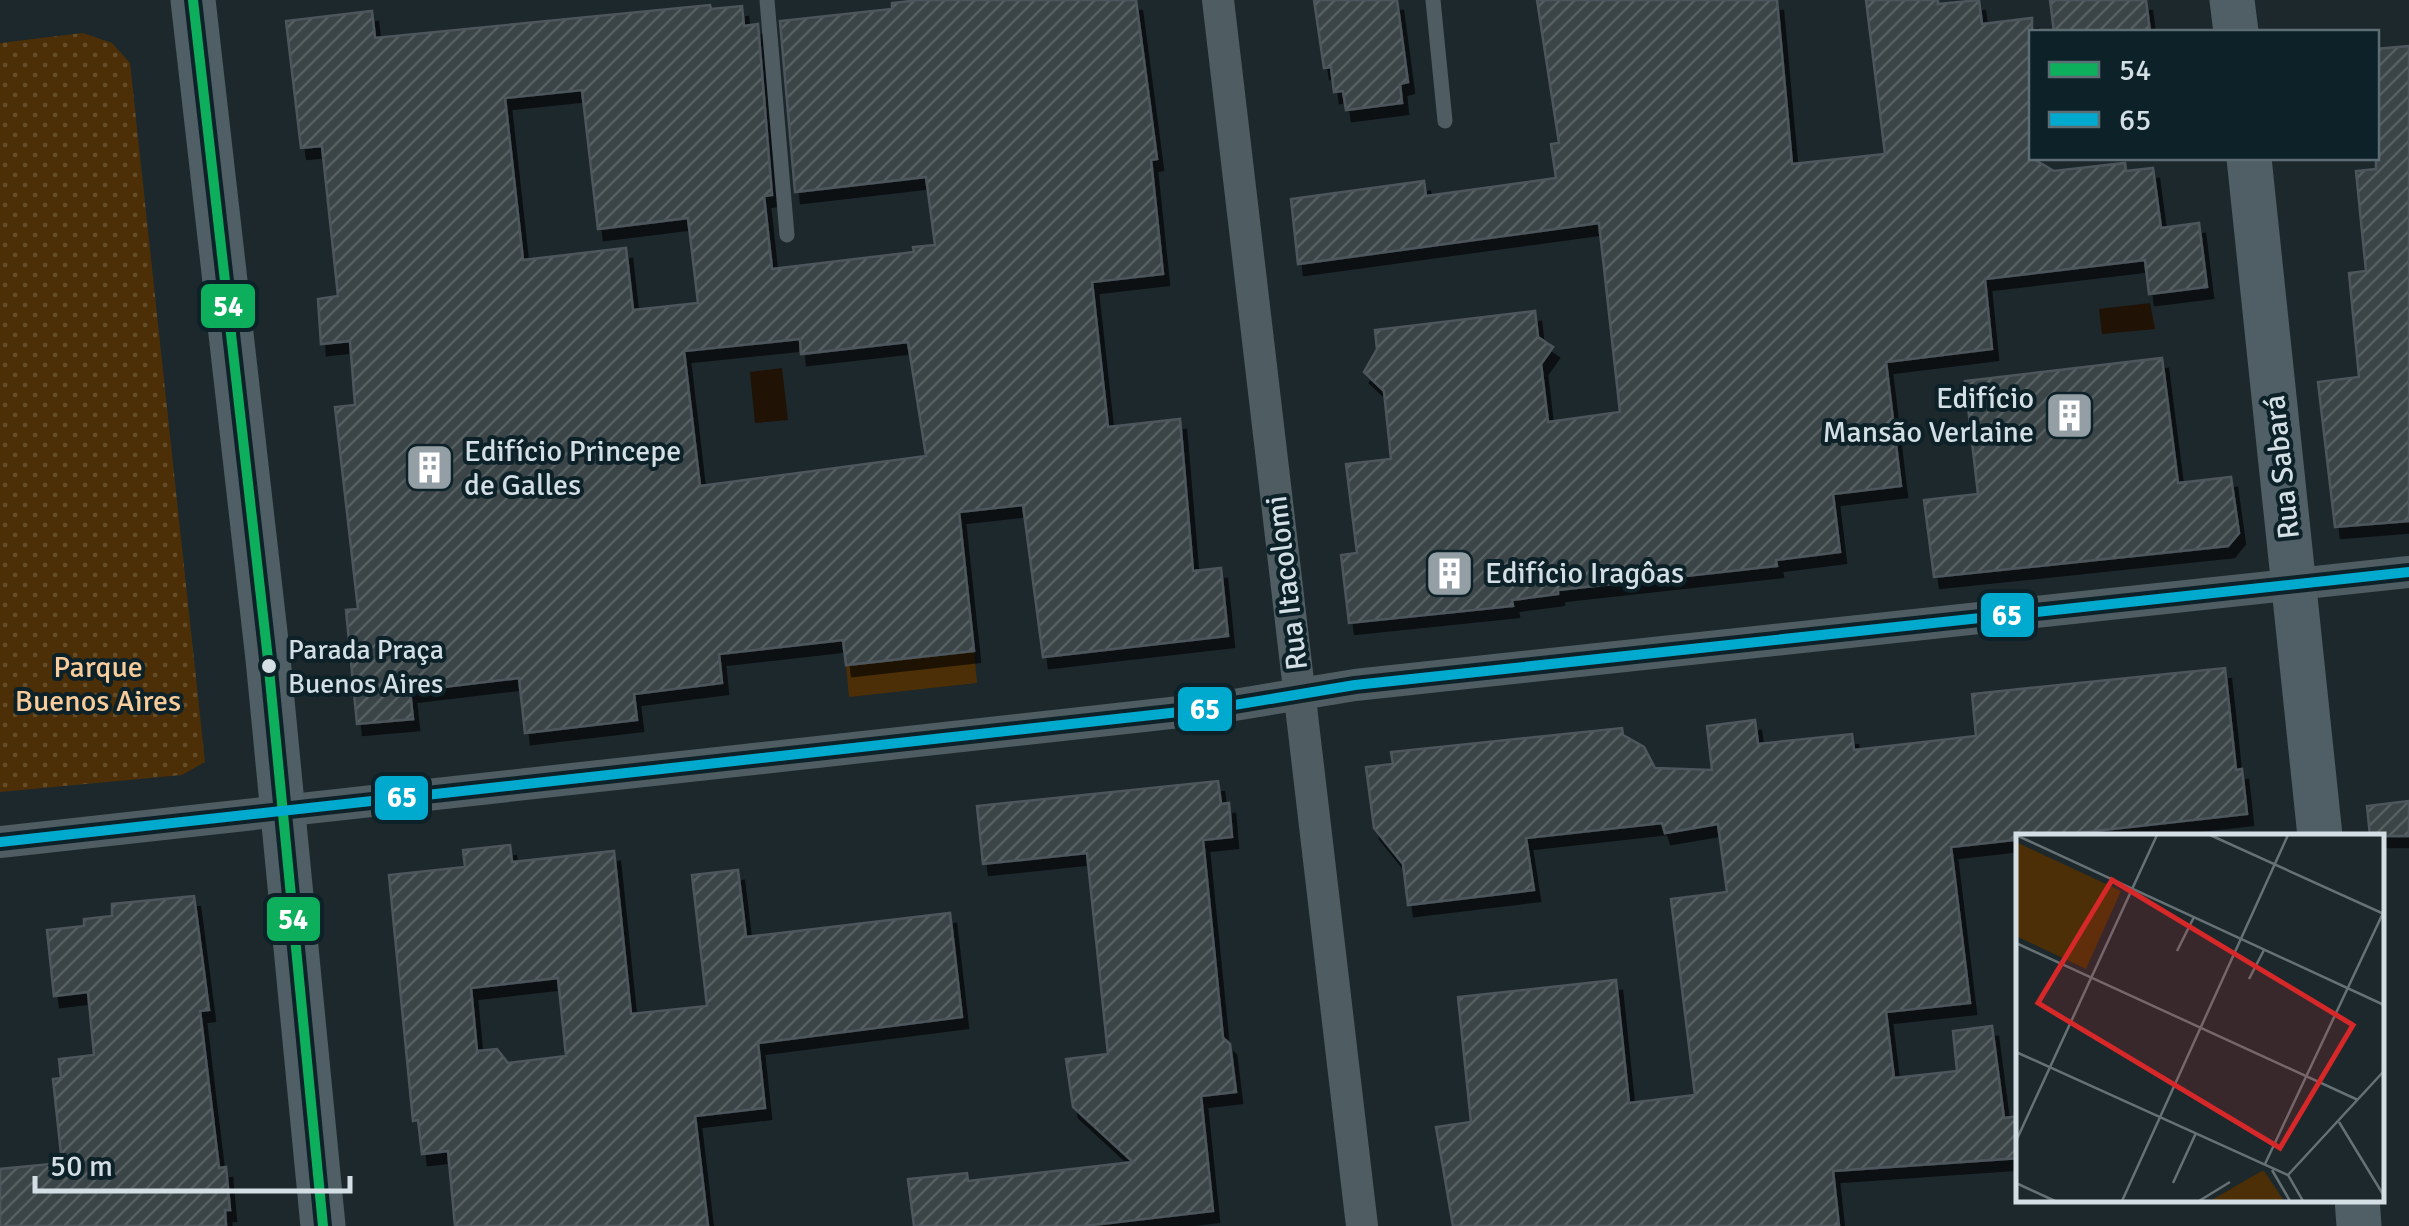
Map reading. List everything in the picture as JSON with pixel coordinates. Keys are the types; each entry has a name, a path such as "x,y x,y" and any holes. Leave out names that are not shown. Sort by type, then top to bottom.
{"main road":[{"path":"193,0 283,813 323,1226"},
{"path":"2232,0 2236,30"},
{"name":"Rua Sabará","path":"2249,160 2320,834"},
{"path":"2356,1201 2359,1226"}],"street":[{"name":"Rua Itacolomi","path":"1218,0 1362,1226"},
{"path":"0,842 1300,697 1356,685 2409,572"}],"lane":[{"path":"767,0 787,235"},
{"path":"1434,0 1445,121"}],"green space":[{"name":"Parque Buenos Aires","path":"83,33 112,43 130,63 205,762 182,775 0,792 0,43"},
{"path":"974,651 977,683 849,697 846,665"}],"shaded area":[{"path":"2150,303 2155,329 2102,334 2099,309"},
{"path":"782,368 788,420 755,423 750,372"}],"building":[{"path":"1136,0 1157,159 1151,160 1163,274 1092,282 1108,427 1180,419 1193,571 1221,568 1228,636 1043,657 1023,505 959,512 974,651 846,665 843,640 719,654 722,683 634,694 637,720 525,733 519,678 410,691 413,719 357,724 346,610 358,609 335,407 355,405 350,341 321,344 318,299 338,296 322,146 301,148 286,21 372,11 375,38 710,5 711,9 742,6 744,26 758,24 772,195 764,196 772,269 914,252 913,247 935,245 926,177 795,192 780,21 892,9 892,3","holes":["582,90 598,229 688,218 698,303 633,310 626,248 523,260 505,98","800,339 801,354 908,342 926,456 700,486 684,351"]},
{"path":"1314,0 1397,0 1408,82 1400,84 1402,103 1346,110 1343,91 1334,92 1331,67 1324,68"},
{"path":"1537,0 1777,0 1792,164 1885,154 1866,0 1938,0 1938,4 1979,0 1982,24 2032,18 2029,160 2054,171 2125,163 2126,171 2153,168 2161,228 2199,223 2207,287 2149,294 2145,260 1985,279 1992,349 1886,362 1901,486 1833,494 1840,552 1776,560 1777,566 1558,590 1558,594 1512,600 1513,606 1349,623 1341,555 1357,553 1346,464 1391,459 1384,391 1364,372 1377,349 1375,330 1535,311 1538,337 1553,347 1541,364 1548,422 1620,412 1599,223 1298,264 1291,199 1424,181 1426,196 1556,178 1551,144 1559,143"},
{"path":"2050,0 2146,0 2150,30 2054,30"},
{"path":"2409,46 2409,521 2335,527 2318,382 2359,377 2349,273 2366,271 2356,171 2376,169 2379,160 2379,49"},
{"path":"2162,358 2178,483 2231,477 2239,533 2228,546 1934,577 1924,500 1978,494 1965,381"},
{"path":"2225,668 2236,770 2242,769 2247,814 2068,834 2016,834 2016,840 1951,847 1970,1003 1886,1012 1894,1078 1957,1071 1953,1031 1992,1026 2004,1118 2016,1116 2016,1158 1833,1171 1839,1226 1453,1226 1436,1127 1471,1122 1458,997 1616,980 1629,1103 1695,1095 1671,899 1727,892 1718,824 1665,833 1662,823 1526,838 1534,890 1408,905 1403,864 1374,828 1366,767 1393,764 1391,752 1622,728 1623,735 1644,747 1655,768 1712,770 1707,726 1755,720 1758,744 1852,734 1854,750 1976,736 1972,694"},
{"path":"1218,781 1221,804 1229,803 1232,837 1203,840 1223,1038 1230,1044 1236,1092 1201,1096 1213,1211 1084,1226 914,1226 908,1179 967,1173 968,1181 1133,1162 1073,1107 1066,1059 1108,1054 1087,853 983,864 977,806"},
{"path":"2409,801 2409,836 2370,834 2367,806"},
{"path":"510,845 512,862 614,851 631,1014 707,1006 692,875 738,870 746,937 950,913 962,1017 758,1043 765,1108 695,1116 708,1226 455,1226 448,1151 422,1154 418,1120 413,1121 389,875 465,867 463,850","holes":["558,978 566,1056 508,1063 497,1049 477,1051 471,988"]},
{"path":"194,896 209,1010 200,1011 219,1168 226,1167 230,1210 225,1210 226,1226 0,1226 0,1169 62,1163 53,1079 61,1078 59,1059 94,1055 88,992 54,996 47,930 84,926 84,919 112,916 112,904"}],"transit line":[{"name":"54","path":"193,0 268,659 323,1226"},
{"name":"65","path":"0,842 1216,708 1355,685 2409,572"}],"place":[{"name":"Edifício Mansão Verlaine","path":"2069,415"},
{"name":"Edifício Princepe de Galles","path":"429,468"},
{"name":"Edifício Iragôas","path":"1450,573"},
{"name":"Parada Praça Buenos Aires","path":"269,666"}]}
